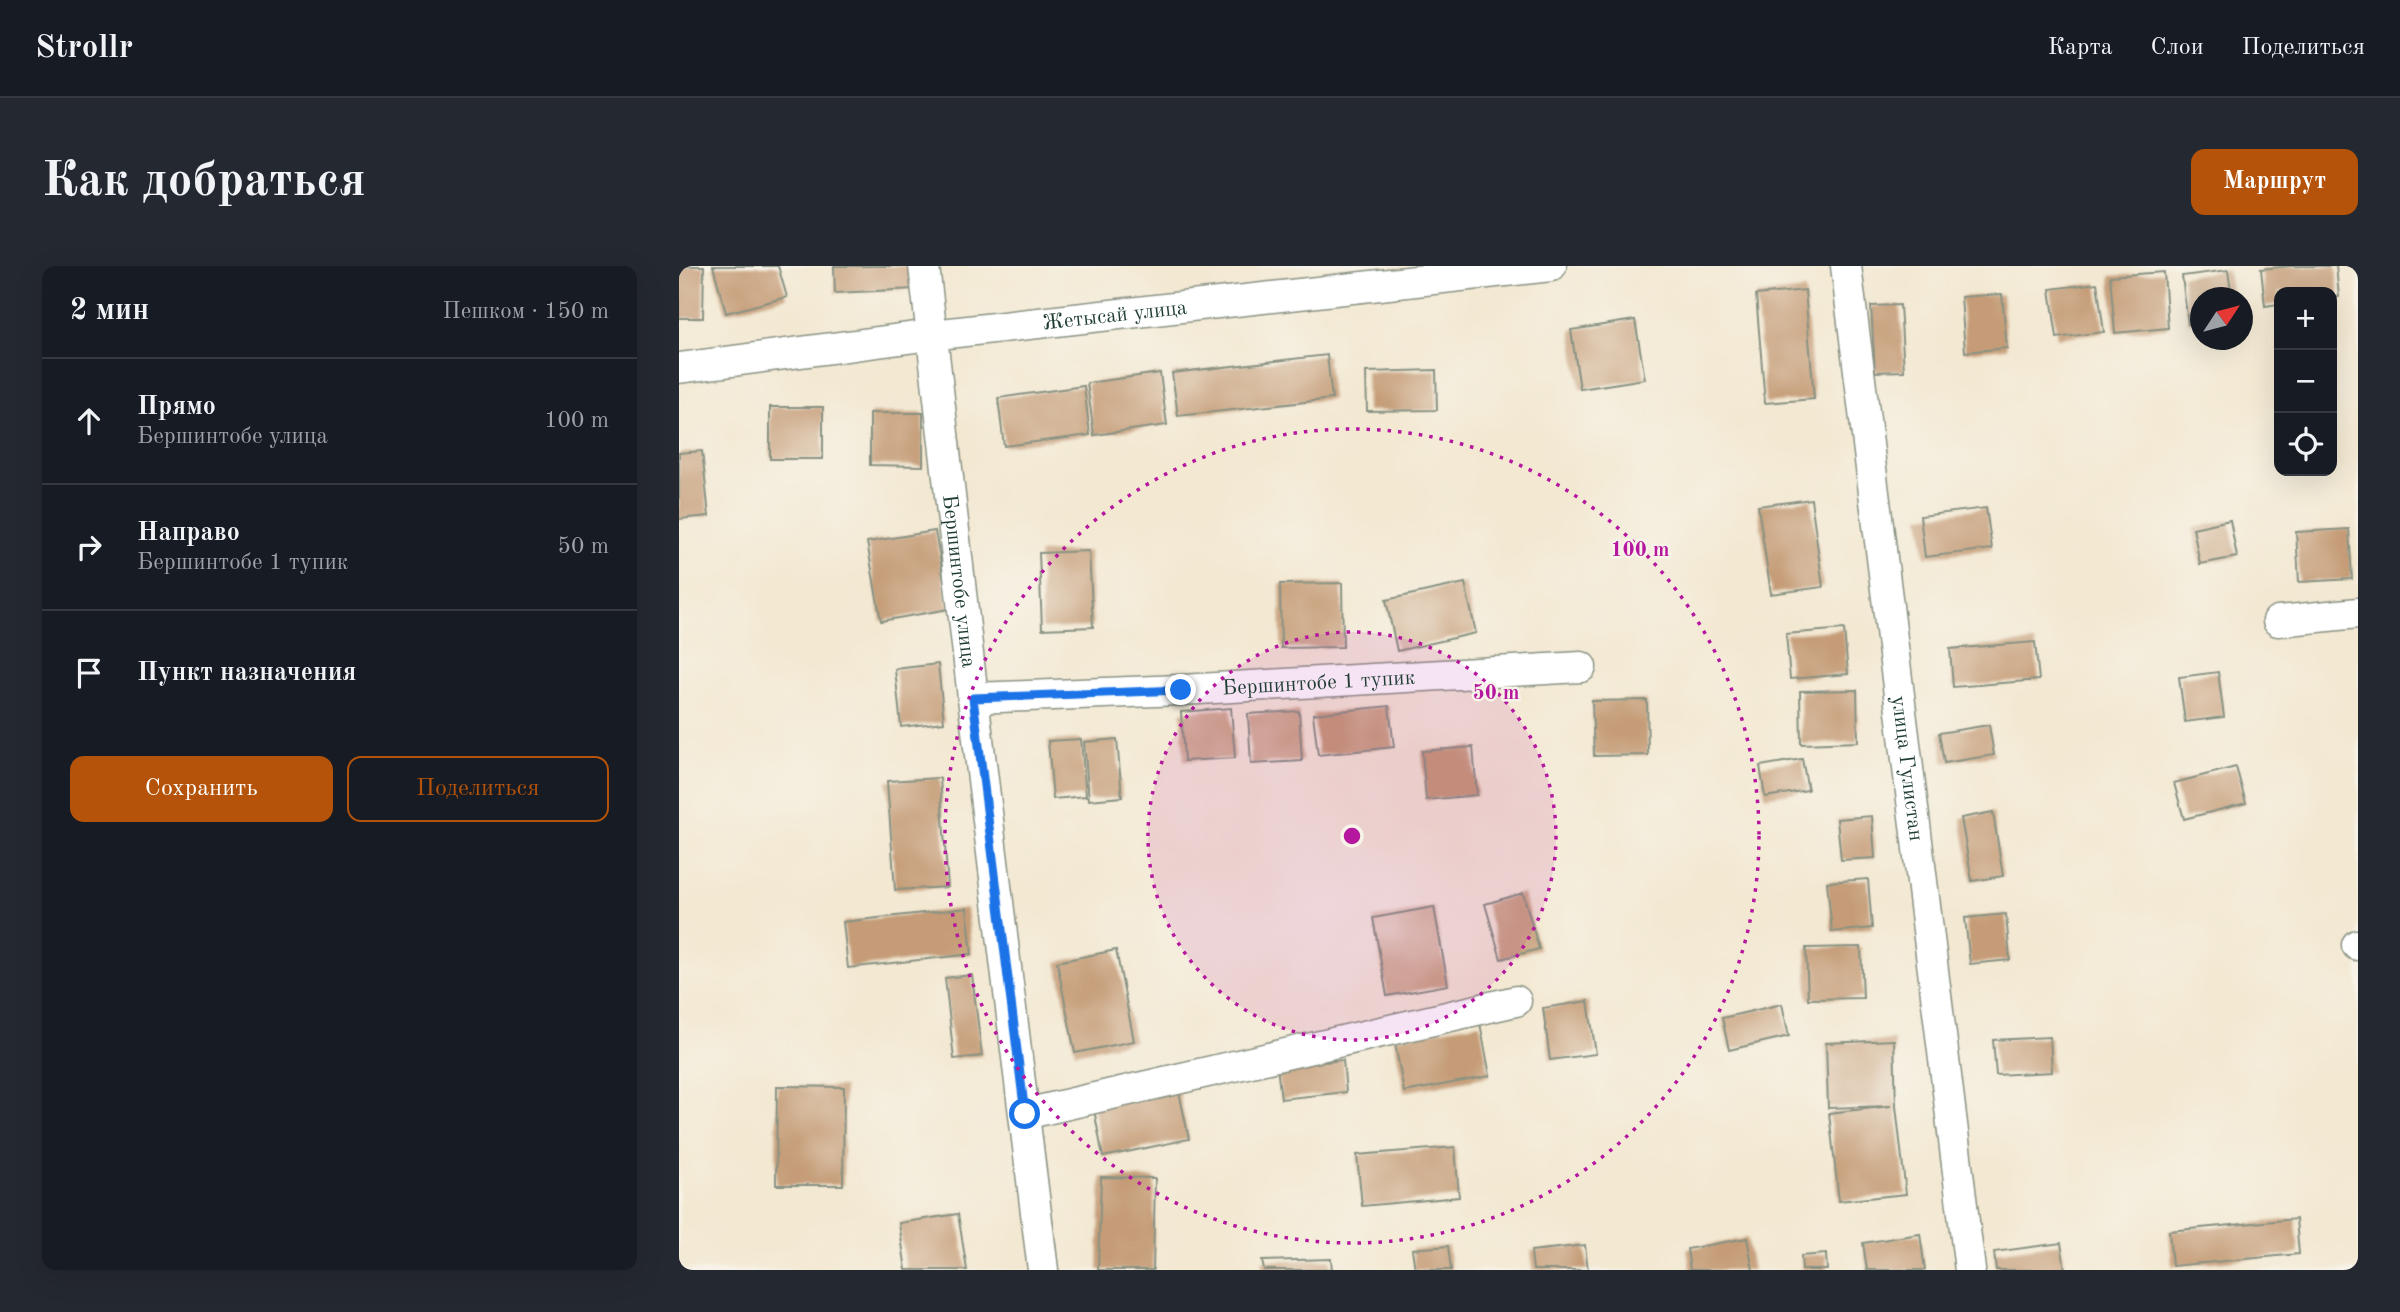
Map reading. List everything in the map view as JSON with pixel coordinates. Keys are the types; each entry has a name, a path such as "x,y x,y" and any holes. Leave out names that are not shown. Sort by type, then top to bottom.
{"street":[{"name":"Бершинтобе улица","path":"923,266 1043,1270"},
{"name":"Жетысай улица","path":"679,368 931,335 1551,266"},
{"name":"улица Гулистан","path":"1846,266 1971,1270"},
{"path":"2278,621 2358,613"},
{"name":"Бершинтобе 1 тупик","path":"973,698 1181,690 1581,667"},
{"path":"1025,1114 1516,1001"}],"building":[{"path":"679,266 704,266 703,318 679,318"},
{"path":"713,266 778,266 787,297 726,313"},
{"path":"834,266 914,266 915,289 835,293"},
{"path":"2336,266 2339,297 2337,287 2274,287 2274,305 2265,306 2261,269"},
{"path":"2228,270 2230,287 2190,287 2188,324 2182,276"},
{"path":"2164,272 2168,328 2115,333 2110,276"},
{"path":"2097,283 2104,332 2057,338 2050,289"},
{"path":"1805,290 1814,399 1765,403 1756,295"},
{"path":"2002,294 2007,348 1965,352 1961,297"},
{"path":"1900,305 1904,371 1875,372 1871,306"},
{"path":"1635,320 1645,379 1580,389 1571,330"},
{"path":"1327,355 1332,399 1178,416 1172,373"},
{"path":"1436,370 1437,410 1367,411 1366,372"},
{"path":"1160,373 1167,425 1094,435 1087,383"},
{"path":"1084,386 1090,435 1004,446 998,398"},
{"path":"770,407 823,407 823,459 770,459"},
{"path":"870,413 923,413 923,466 870,465"},
{"path":"702,451 709,516 679,519 679,453"},
{"path":"1811,499 1823,587 1771,594 1758,506"},
{"path":"1986,508 1992,549 1925,557 1920,516"},
{"path":"2230,520 2237,557 2200,564 2193,528"},
{"path":"2349,529 2352,579 2299,582 2296,532"},
{"path":"935,531 949,609 881,621 867,542"},
{"path":"1089,551 1093,627 1042,629 1039,553"},
{"path":"1342,583 1343,647 1281,648 1280,584"},
{"path":"1465,583 1476,633 1397,651 1386,600"},
{"path":"1844,629 1848,674 1790,679 1786,634"},
{"path":"2035,642 2039,680 1953,687 1950,649"},
{"path":"938,664 944,722 901,727 895,669"},
{"path":"2218,672 2224,717 2185,722 2179,677"},
{"path":"1857,690 1858,742 1801,744 1800,691"},
{"path":"1647,700 1648,755 1594,756 1592,701"},
{"path":"1389,706 1394,747 1318,755 1313,714"},
{"path":"1231,708 1235,758 1184,761 1181,712"},
{"path":"1299,711 1302,761 1251,764 1248,714"},
{"path":"1989,725 1994,755 1944,763 1939,733"},
{"path":"1081,739 1086,796 1053,799 1048,741"},
{"path":"1117,739 1122,797 1089,800 1084,742"},
{"path":"1473,747 1477,795 1426,800 1422,751"},
{"path":"1802,759 1808,790 1765,797 1760,766"},
{"path":"2236,767 2246,803 2184,819 2174,783"},
{"path":"940,778 948,887 895,890 887,781"},
{"path":"1993,812 2003,876 1972,881 1961,818"},
{"path":"1872,816 1875,858 1841,860 1837,819"},
{"path":"1868,879 1872,928 1832,932 1827,882"},
{"path":"1523,893 1539,949 1501,959 1485,904"},
{"path":"1434,907 1448,985 1387,996 1373,918"},
{"path":"967,908 972,954 848,968 843,922"},
{"path":"2006,914 2010,960 1970,964 1965,918"},
{"path":"1861,947 1863,998 1808,999 1806,948"},
{"path":"1116,950 1134,1041 1075,1053 1057,962"},
{"path":"972,975 982,1056 954,1059 945,978"},
{"path":"1588,1001 1596,1054 1550,1060 1543,1008"},
{"path":"1782,1004 1789,1036 1729,1050 1722,1018"},
{"path":"1480,1023 1490,1076 1404,1092 1394,1038"},
{"path":"2050,1037 2052,1072 1996,1075 1993,1040"},
{"path":"1894,1040 1896,1106 1906,1194 1839,1201 1829,1113 1891,1106 1828,1108 1826,1043"},
{"path":"1343,1060 1346,1092 1281,1099 1277,1067"},
{"path":"1177,1082 1189,1139 1103,1157 1092,1099"},
{"path":"777,1086 844,1087 843,1185 776,1185"},
{"path":"1455,1147 1459,1197 1362,1206 1357,1155"},
{"path":"1101,1177 1155,1178 1153,1270 1098,1270"},
{"path":"958,1214 967,1270 906,1270 899,1223"},
{"path":"2296,1219 2299,1254 2172,1266 2169,1231"},
{"path":"1920,1234 1925,1270 1867,1270 1863,1243"},
{"path":"1747,1238 1753,1270 1690,1270 1687,1249"},
{"path":"2061,1243 2065,1270 1996,1270 1994,1252"},
{"path":"1585,1245 1588,1270 1533,1270 1531,1251"},
{"path":"1448,1246 1451,1270 1415,1270 1412,1249"},
{"path":"1826,1254 1827,1270 1802,1270 1801,1256"},
{"path":"1331,1259 1332,1270 1264,1270 1262,1261"}],"route":[{"path":"1025,1114 973,698 1181,690"}]}
